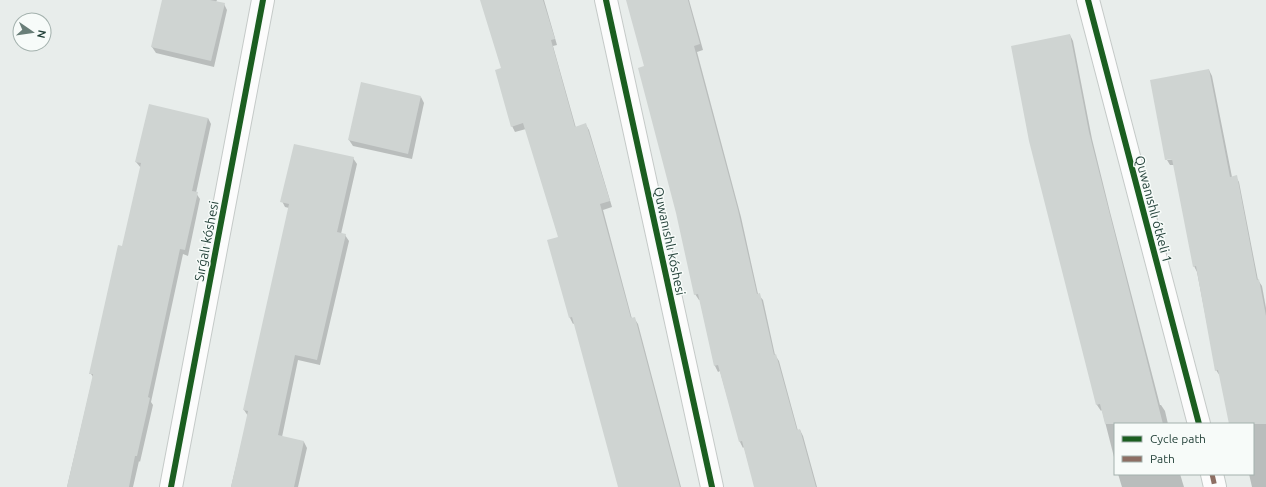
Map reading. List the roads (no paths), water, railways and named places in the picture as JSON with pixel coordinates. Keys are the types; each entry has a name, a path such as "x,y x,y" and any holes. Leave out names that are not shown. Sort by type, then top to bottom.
{"street":[{"name":"Sırǵalı kóshesi","path":"171,487 263,0"},
{"name":"Quwanıshlı kóshesi","path":"606,0 712,487"},
{"name":"Quwanıshlı ótkeli 1","path":"1088,0 1199,423"},
{"path":"1212,475 1215,487"}]}
